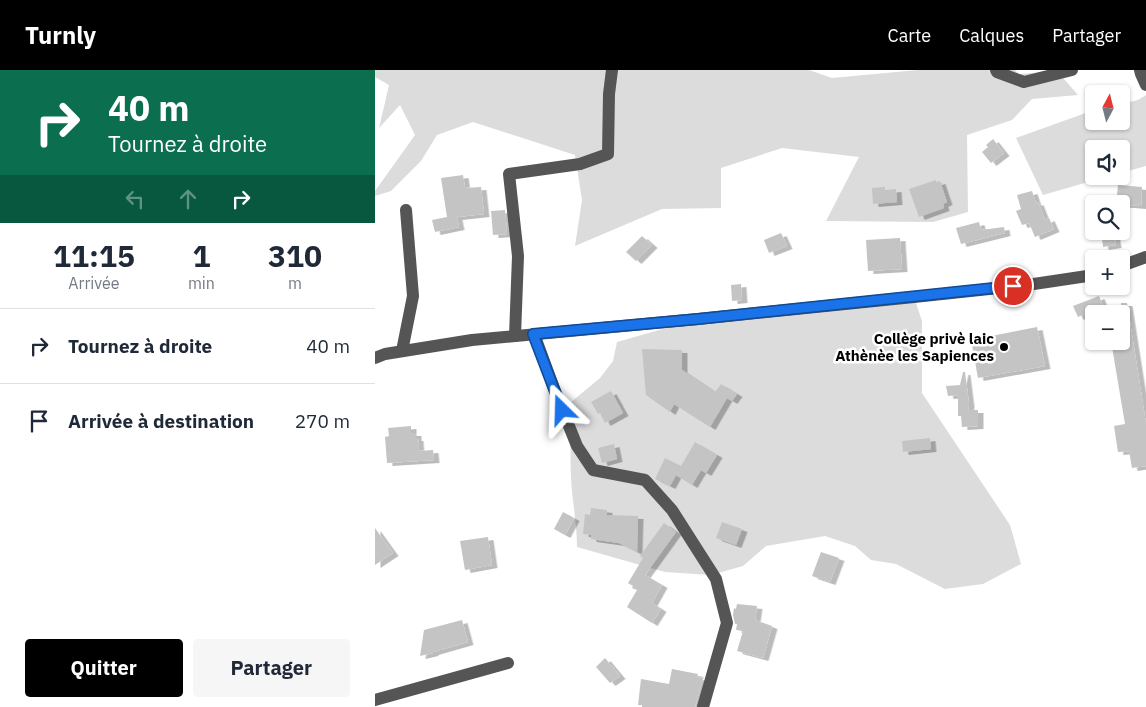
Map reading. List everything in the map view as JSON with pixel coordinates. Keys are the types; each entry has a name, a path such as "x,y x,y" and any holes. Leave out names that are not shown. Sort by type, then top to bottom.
{"street":[{"path":"515,336 518,256 509,174 580,164 608,154 609,94 612,70"},
{"path":"996,70 1024,82 1072,70"},
{"path":"1140,70 1146,84"},
{"path":"402,351 413,296 406,210"},
{"path":"1130,263 1146,257"},
{"path":"375,358 385,354 473,340 962,292 1085,276"},
{"path":"533,334 577,446 593,470 645,480 672,510 716,579 727,623 703,707"},
{"path":"375,700 508,663"}],"shaded area":[{"path":"375,70 809,70 832,78 918,70 1015,70 1019,74 1057,71 1078,95 1032,99 1012,120 967,135 968,212 933,222 826,221 859,157 782,148 721,168 721,208 662,209 575,246 582,200 575,155 473,122 437,135 421,161 391,191 375,196 375,191 415,135 400,105 379,128 389,85 375,77"},
{"path":"1146,95 1146,166 1130,170 1130,140 1085,140 1085,183 1043,195 1016,138 1085,113 1085,130 1130,130 1130,102"},
{"path":"914,297 922,321 922,393 1010,525 1021,564 983,584 945,589 896,564 871,560 855,546 825,536 766,546 743,566 711,575 665,572 577,547 571,477 570,403 600,378 613,361 617,342 698,319"}],"building":[{"path":"993,139 1004,153 991,163 982,152"},
{"path":"463,175 465,188 481,187 484,214 457,217 459,227 435,232 432,220 447,217 441,178"},
{"path":"936,180 936,182 940,181 947,202 943,204 944,208 919,217 909,189"},
{"path":"1118,185 1142,187 1141,206 1130,205 1130,195 1117,195"},
{"path":"885,187 885,190 896,189 897,202 873,204 872,188"},
{"path":"1032,191 1045,220 1049,218 1054,229 1035,237 1029,223 1022,225 1016,211 1021,209 1017,195"},
{"path":"505,210 507,234 493,235 491,211"},
{"path":"979,222 981,230 1004,227 1005,233 961,244 956,228"},
{"path":"781,233 787,246 769,253 764,240"},
{"path":"642,236 652,245 636,261 626,252"},
{"path":"900,238 902,269 868,271 866,240"},
{"path":"1102,240 1115,240 1116,245 1103,247"},
{"path":"741,284 742,300 732,301 731,285"},
{"path":"1099,296 1103,305 1085,305 1085,314 1078,317 1073,306"},
{"path":"1130,322 1146,424 1146,466 1132,468 1129,451 1118,452 1114,426 1125,424 1113,350 1130,350"},
{"path":"1037,327 1045,366 978,378 971,340"},
{"path":"642,349 682,350 682,370 715,392 721,384 737,394 732,401 727,398 710,427 674,404 670,412 646,395"},
{"path":"963,372 965,372 968,410 978,410 978,426 962,427 961,416 958,416 958,395 948,396 946,386 960,385"},
{"path":"611,391 623,413 605,423 591,402"},
{"path":"411,426 411,433 416,433 416,438 418,438 419,451 433,450 434,460 387,463 385,437 389,436 388,428"},
{"path":"930,438 931,449 903,452 902,441"},
{"path":"695,442 717,455 706,473 701,470 692,485 676,475 670,486 655,479 665,458 681,466"},
{"path":"614,444 617,459 602,463 598,448"},
{"path":"591,508 607,510 607,515 638,516 637,552 619,543 591,539 591,535 583,534 585,514 590,515"},
{"path":"563,512 574,518 565,535 554,529"},
{"path":"722,522 742,529 736,545 716,538"},
{"path":"664,523 676,532 645,575 662,585 652,603 661,609 652,623 627,607 637,590 628,583 643,558 640,556"},
{"path":"375,528 393,553 375,565"},
{"path":"488,537 492,565 465,570 460,541"},
{"path":"821,552 839,558 830,582 812,576"},
{"path":"737,604 757,606 755,620 772,626 763,658 737,651 743,631 736,630 737,624 735,624 733,615"},
{"path":"462,620 468,642 420,656 424,630"},
{"path":"605,658 620,676 610,683 596,667"},
{"path":"672,669 698,674 697,677 703,678 695,707 642,707 642,705 638,705 641,679 669,684"}],"place":[{"name":"Collège privè laic Athènèe les Sapiences","path":"1004,347"}],"route":[{"path":"562,410 533,334 1013,286"}]}
